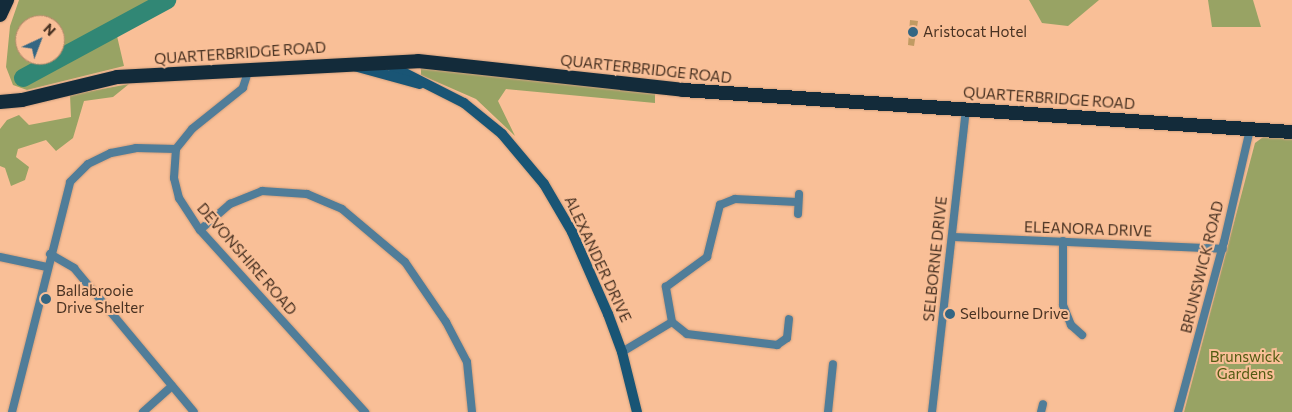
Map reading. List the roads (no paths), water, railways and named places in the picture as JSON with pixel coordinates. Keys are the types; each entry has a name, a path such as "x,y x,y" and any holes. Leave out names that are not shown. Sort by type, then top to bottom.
{"highway":[{"path":"0,15 7,0"},
{"name":"QUARTERBRIDGE ROAD","path":"0,102 22,100 117,77 345,62 418,61 683,90 1292,132"}],"main road":[{"name":"ALEXANDER DRIVE","path":"345,62 447,92 483,117 544,184 572,232 622,352 637,412"},
{"name":"ALEXANDER DRIVE","path":"380,62 428,85"}],"street":[{"path":"12,412 66,190 77,172 111,153 136,148 176,149 192,129 244,88 249,69"},
{"name":"SELBORNE DRIVE","path":"932,412 966,109"},
{"name":"BRUNSWICK ROAD","path":"1178,412 1222,249 1250,129"},
{"name":"DEVONSHIRE ROAD","path":"176,149 174,178 177,192 200,230 365,412"},
{"path":"200,230 230,204 262,191 307,194 342,209 405,262 446,322 466,362 472,412"},
{"path":"789,319 787,338 777,345 687,334 672,322 664,295 666,286 707,256 720,205 735,200 798,198 798,214"},
{"name":"ELEANORA DRIVE","path":"952,237 1222,249"},
{"path":"1063,242 1063,305 1071,325 1082,335"},
{"path":"50,254 74,268 194,412"},
{"path":"0,257 47,267"},
{"path":"622,352 672,322"},
{"path":"828,412 832,364"},
{"path":"143,412 172,386"}],"waterway":[{"path":"23,78 167,0"}],"place":[{"name":"Aristocat Hotel","path":"913,32"},
{"name":"Ballabrooie Drive Shelter","path":"46,299"},
{"name":"Selbourne Drive","path":"950,314"}],"park label":[{"name":"Brunswick Gardens","path":"1245,364"}]}
